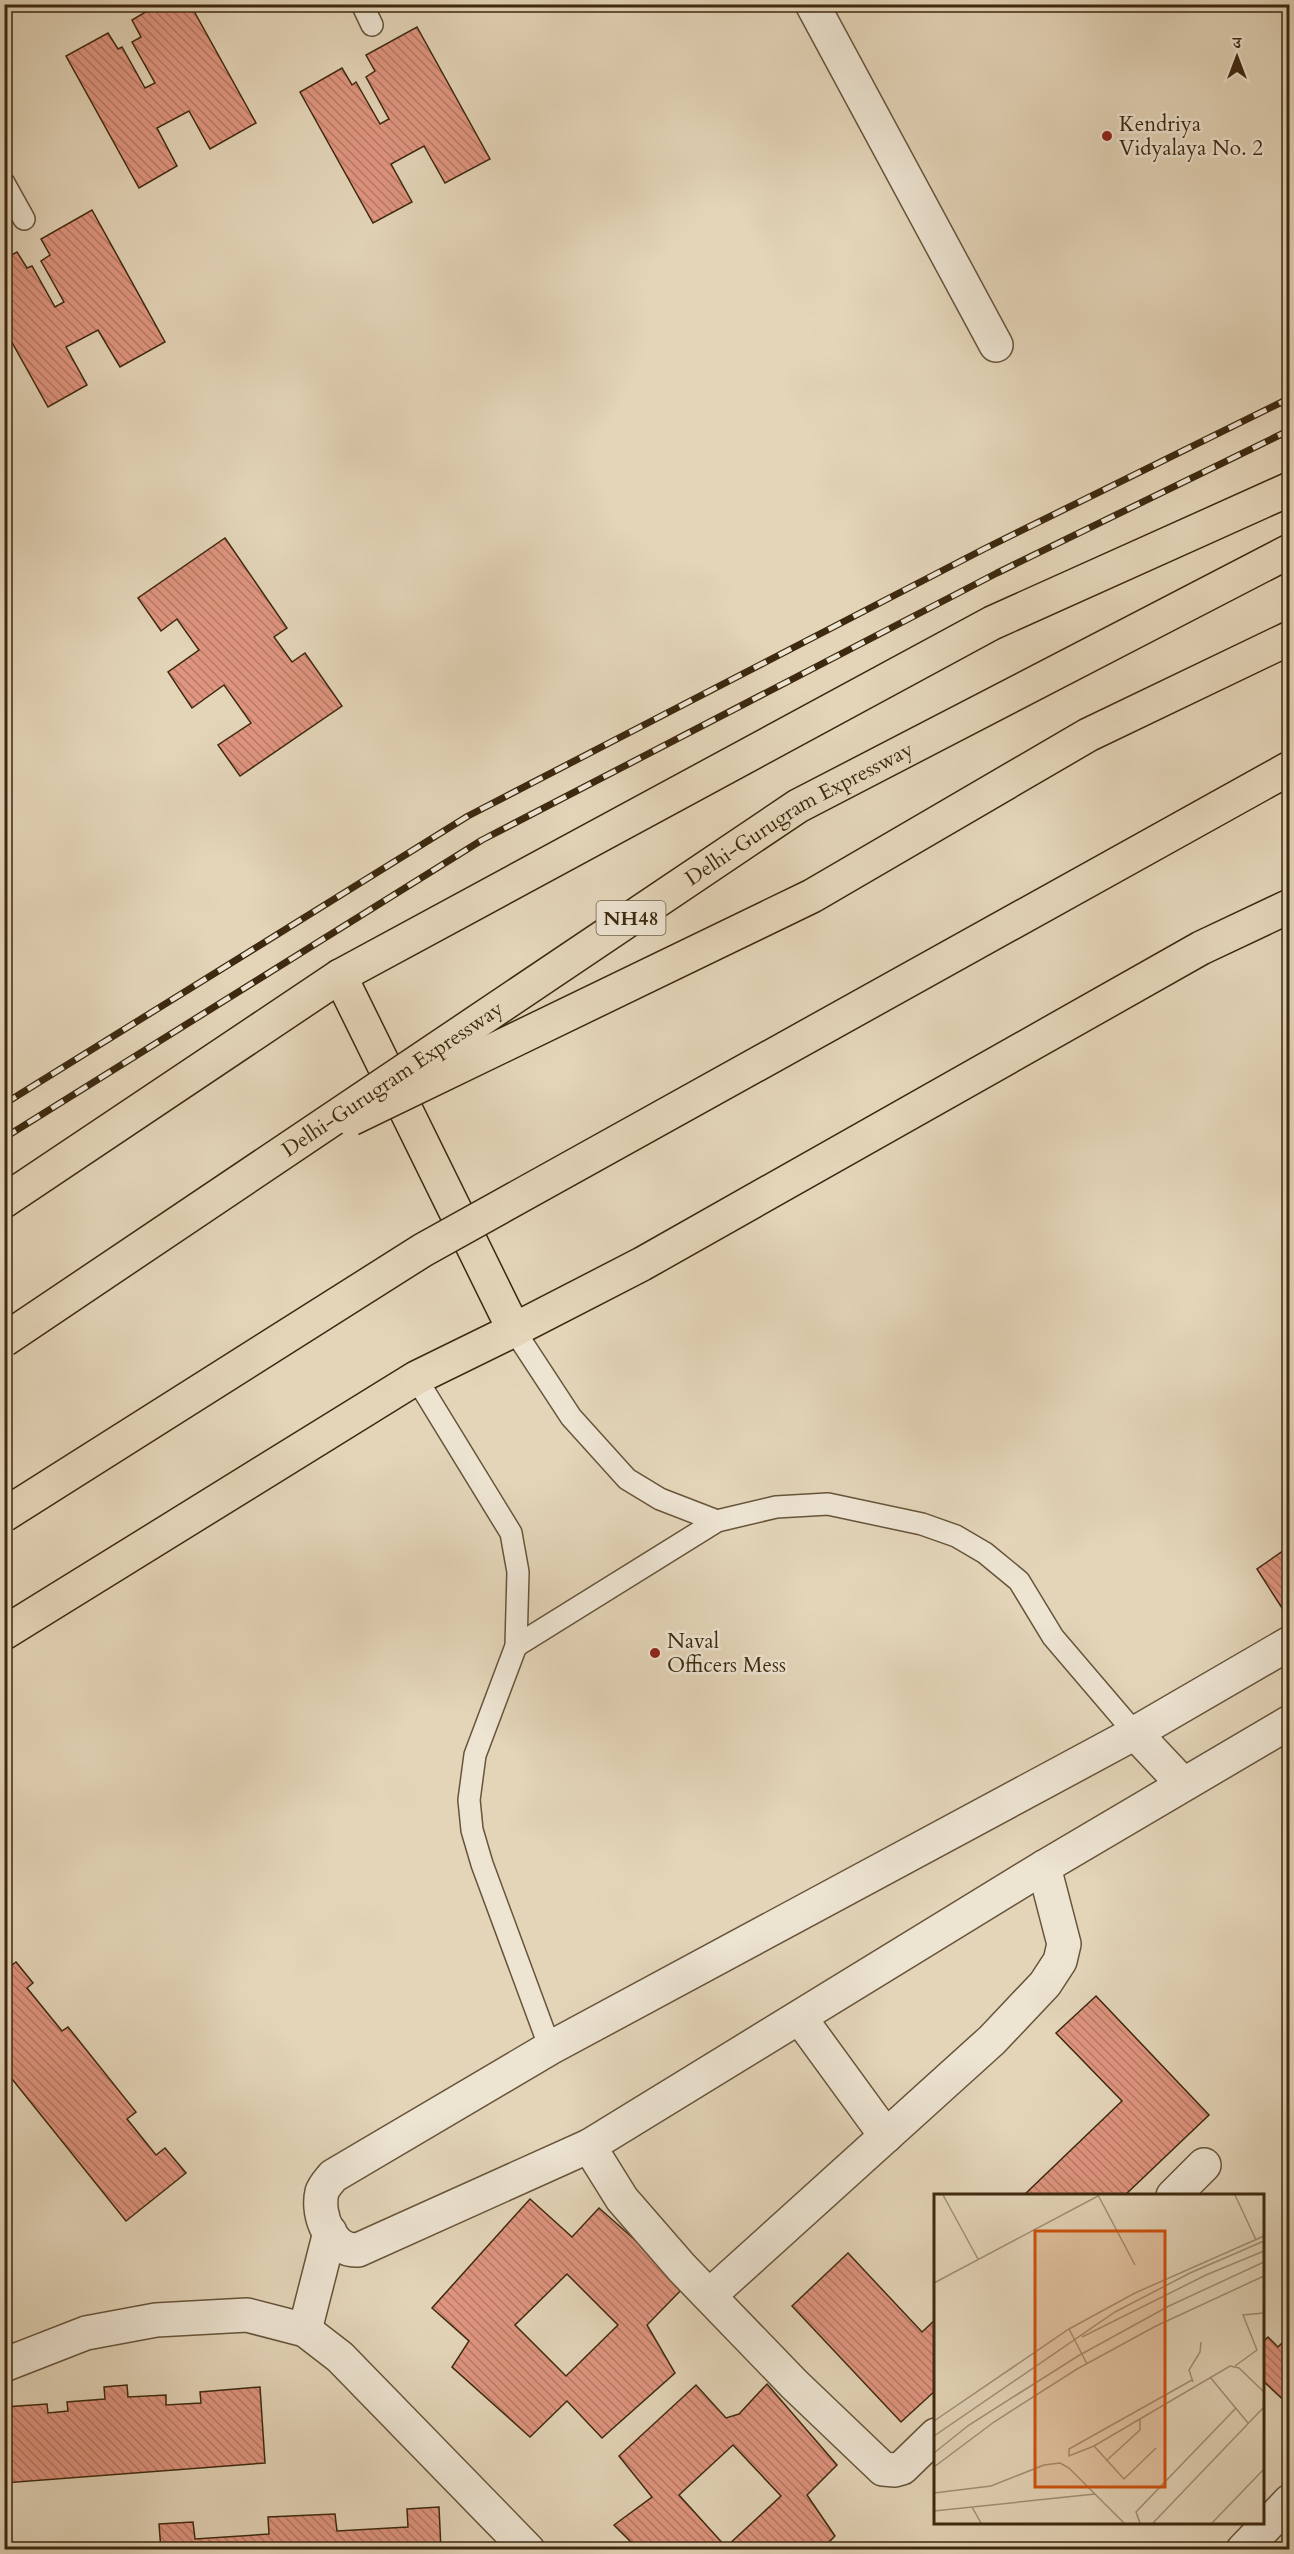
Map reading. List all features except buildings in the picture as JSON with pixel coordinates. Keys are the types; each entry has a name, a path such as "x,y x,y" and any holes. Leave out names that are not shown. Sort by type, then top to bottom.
{"main road":[{"path":"4,1201 340,976 992,624 1290,489"},
{"name":"Delhi-Gurugram Expressway","path":"4,1340 798,806 1290,551"},
{"path":"281,1152 812,896 1088,735 1290,638"},
{"path":"4,1515 423,1250 1290,768"},
{"path":"4,1633 416,1378 642,1264 1202,948 1290,906"},
{"path":"340,976 514,1330"}],"street":[{"path":"812,4 996,345"},
{"path":"1290,1643 1135,1733 550,2048 333,2176 322,2189 321,2201 326,2225 336,2243 347,2251 358,2250 589,2146 1044,1866 1290,1722"},
{"path":"1135,1733 1184,1784"},
{"path":"710,2295 992,2040 1056,1970 1064,1944 1044,1866"},
{"path":"800,2018 886,2136"},
{"path":"589,2146 622,2199 682,2268 794,2384 883,2469 902,2468 934,2437"},
{"path":"1175,2194 1204,2165"},
{"path":"305,2330 330,2232"},
{"path":"4,2365 86,2333 156,2320 247,2315 305,2330 340,2357 528,2550"},
{"path":"1242,2550 1290,2501"}],"lane":[{"path":"362,4 372,25"},
{"path":"4,183 24,219"},
{"path":"514,1330 571,1417 627,1479 660,1499 717,1521"},
{"path":"416,1378 511,1533 518,1572 516,1646 475,1755 469,1800 472,1830 482,1864 550,2048"},
{"path":"516,1646 717,1521 776,1507 828,1504 921,1524 956,1536 985,1553 1019,1581 1053,1637 1135,1733"}],"railway":[{"path":"4,1104 468,816 984,549 1290,398"},
{"path":"4,1138 482,840 997,573 1290,430"}],"place":[{"name":"Kendriya Vidyalaya No. 2","path":"1107,136"},
{"name":"Naval Officers Mess","path":"655,1653"}]}
